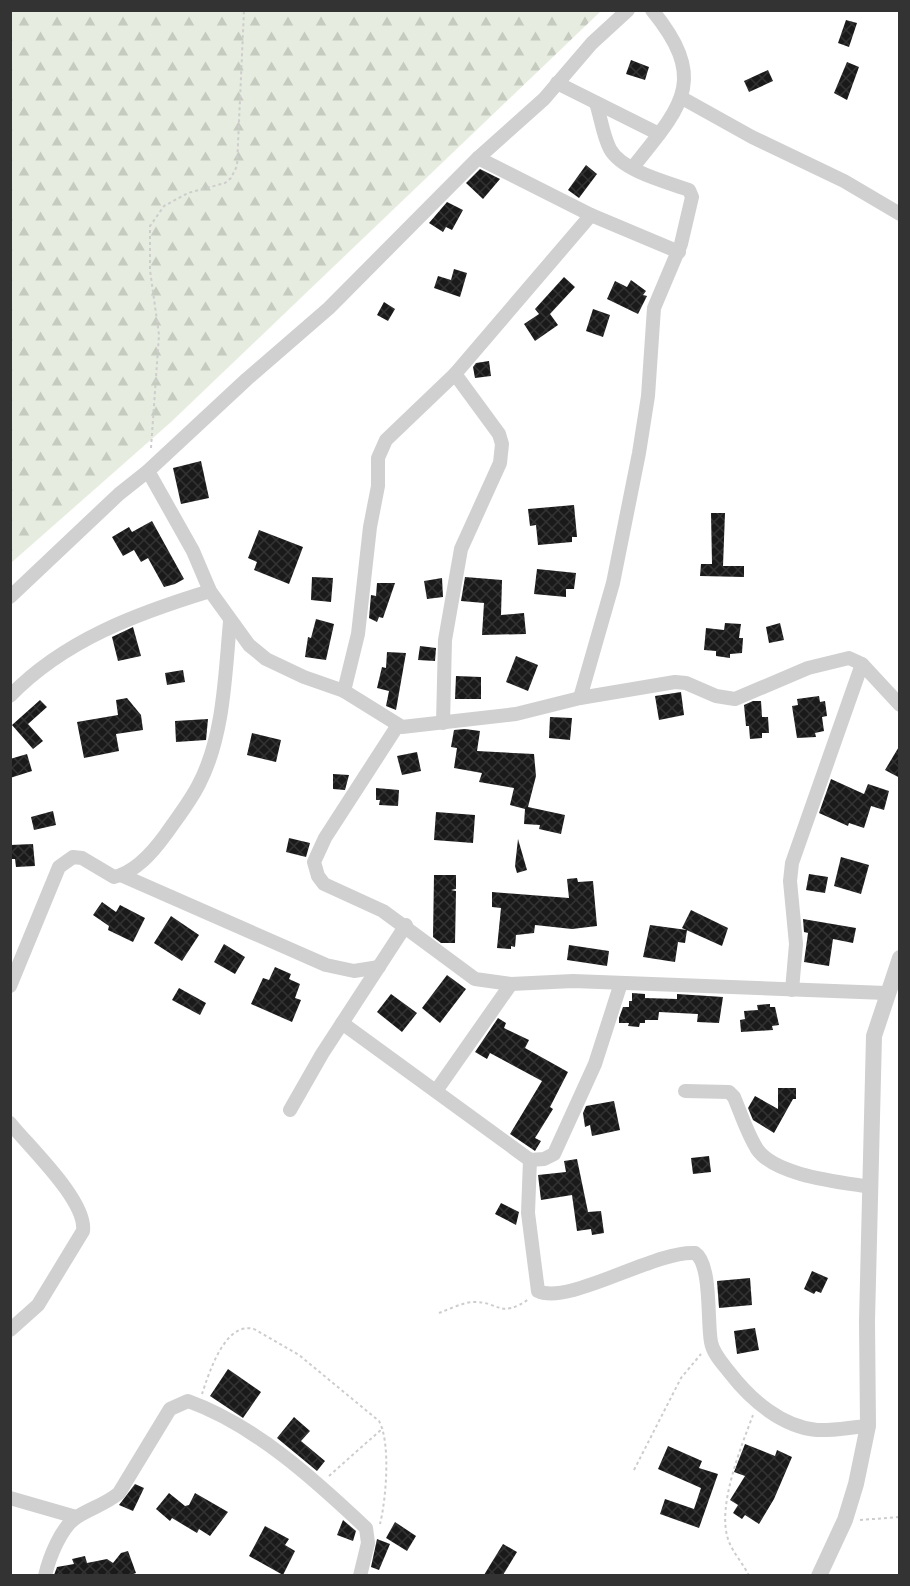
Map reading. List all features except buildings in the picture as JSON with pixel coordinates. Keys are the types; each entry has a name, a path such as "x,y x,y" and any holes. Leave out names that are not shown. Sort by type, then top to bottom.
{"street":[{"path":"10,597 118,494 148,471 247,379 329,308 478,158 544,99 592,43 628,10"},
{"path":"633,167 659,134 682,98 685,76 681,55 672,35 652,10"},
{"path":"558,82 659,134"},
{"path":"682,98 752,137 844,181 900,214"},
{"path":"579,698 614,583 639,453 648,396 654,308 678,252 692,197 691,192 656,180 615,156 610,148 596,103"},
{"path":"478,158 591,215 678,252"},
{"path":"344,691 358,634 370,526 378,486 378,458 392,432 455,374 591,215"},
{"path":"443,723 445,640 461,549 500,463 502,444 499,434 455,374"},
{"path":"148,471 193,551 210,591 230,622 249,645 266,659 322,685 344,691 398,725 405,727 516,714 579,698 675,682 686,683 729,699 735,699 780,679 832,661 849,658 862,664 900,705"},
{"path":"10,696 29,680 96,634 150,610 210,591"},
{"path":"10,986 59,867 73,857 82,858 105,874 114,877 121,875 157,846 200,782 218,724 230,622"},
{"path":"792,990 796,944 790,881 792,863 862,664"},
{"path":"398,725 325,838 314,862 318,876 324,884 366,902 406,925 470,976 483,981 511,984 573,981 886,993"},
{"path":"121,875 326,965 354,970 379,967"},
{"path":"290,1110 342,1023 406,925"},
{"path":"819,1575 845,1520 856,1484 868,1426 874,1036 886,993 900,958"},
{"path":"342,1023 530,1160 544,1159 554,1154 595,1064 621,983"},
{"path":"436,1091 511,984"},
{"path":"685,1091 729,1092 734,1097 757,1149 780,1166 799,1173 871,1187"},
{"path":"10,1123 71,1195 85,1220 83,1231 38,1305 10,1330"},
{"path":"530,1160 528,1213 538,1292 550,1294 582,1287 646,1265 696,1253 702,1260 705,1275 711,1342 718,1357 758,1403 790,1422 814,1429 868,1426"},
{"path":"45,1575 50,1560 76,1517 107,1503 119,1493 170,1409 188,1401 267,1443 320,1485 366,1528 368,1543 360,1575"},
{"path":"10,1498 76,1517"}],"path":[{"path":"148,471 159,335 150,270 150,226 164,207 188,194 225,183 231,178 237,166 244,10"},
{"path":"439,1313 476,1302 498,1310 513,1308 522,1305 538,1292"},
{"path":"198,1405 210,1372 224,1344 237,1331 246,1327 299,1355 379,1421 383,1428 386,1445 382,1514 379,1529 368,1543"},
{"path":"634,1470 681,1378 711,1342"},
{"path":"749,1575 728,1540 724,1515 741,1447 758,1403"},
{"path":"320,1485 383,1428"},
{"path":"845,1520 889,1520 900,1517"}],"green space":[{"path":"11,10 601,11 171,422 11,563"}]}
